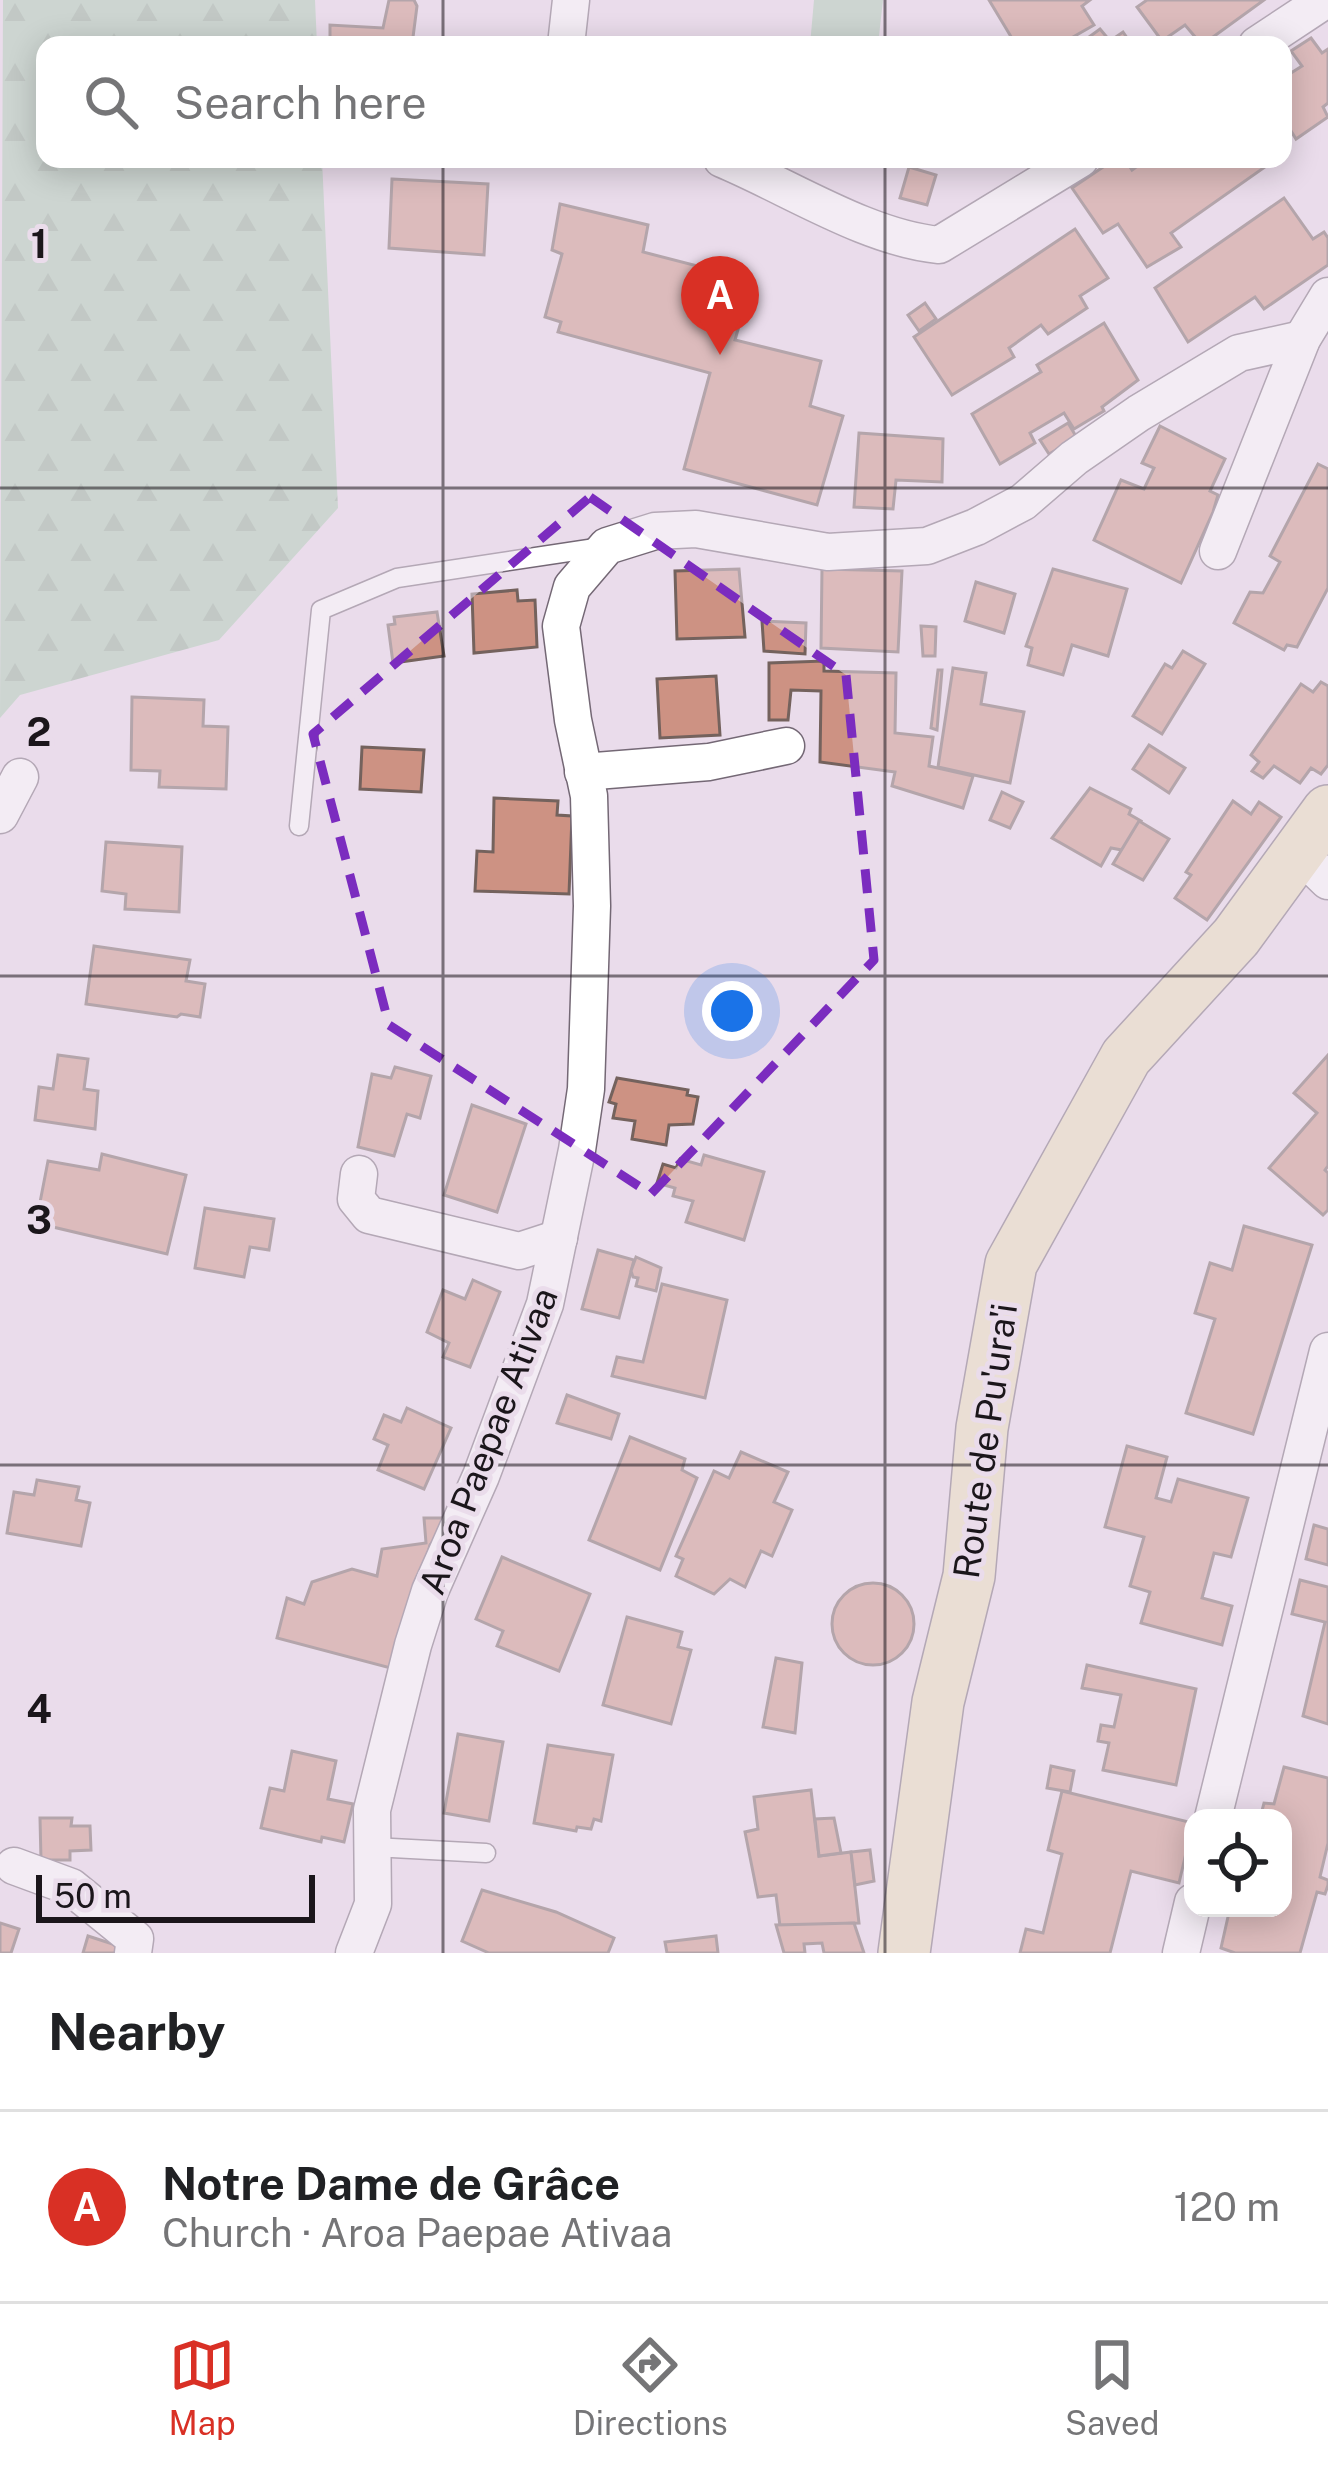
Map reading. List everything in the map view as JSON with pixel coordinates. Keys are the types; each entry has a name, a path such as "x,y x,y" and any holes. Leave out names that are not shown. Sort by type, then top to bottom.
{"main road":[{"name":"Route de Pu'ura'i","path":"904,1953 938,1702 969,1576 982,1428 1011,1264 1126,1057 1236,937 1313,867 1328,811"}],"street":[{"path":"567,36 571,0"},
{"path":"1271,36 1325,0"},
{"path":"742,168 913,243 939,245 1065,168"},
{"path":"1218,551 1303,339 1328,296"},
{"path":"607,546 655,531 696,529 828,552 927,546 1023,502 1123,424 1239,353 1303,339"},
{"name":"Aroa Paepae Ativaa","path":"354,1953 373,1904 372,1810 382,1761 424,1609 545,1304 586,1089 592,906 589,796 561,626 572,586 607,546"},
{"path":"583,772 709,762 786,746"},
{"path":"0,815 20,777"},
{"path":"359,1174 356,1199 369,1215 519,1251 559,1238"},
{"path":"1215,1809 1328,1351"},
{"path":"14,1866 71,1887 135,1939 133,1953"},
{"path":"1181,1953 1189,1917"}],"lane":[{"path":"299,826 321,610 397,578 607,546"},
{"path":"373,1846 486,1853"}],"highlighted area":[{"path":"590,497 846,675 874,960 651,1194 389,1025 313,734"}],"green space":[{"path":"3,0 315,0 317,36 36,36 36,168 322,168 338,508 219,640 20,695 0,718"},
{"path":"814,0 883,0 879,36 811,36"}],"building":[{"path":"389,0 414,0 413,36 330,36 330,25 383,28"},
{"path":"989,0 1090,0 1082,6 1094,25 1075,36 1011,36"},
{"path":"1147,0 1264,0 1214,36 1194,36 1185,25 1169,36 1158,36 1137,7"},
{"path":"1311,38 1322,53 1328,49 1328,103 1323,107 1328,117 1296,139 1292,133 1292,72 1302,66 1292,50"},
{"path":"909,168 936,175 927,205 900,198"},
{"path":"1102,168 1263,168 1171,233 1181,247 1147,267 1118,224 1103,233 1072,188"},
{"path":"392,179 488,184 484,255 389,248"},
{"path":"1284,198 1313,239 1324,232 1328,238 1328,265 1264,309 1255,297 1188,342 1155,288"},
{"path":"560,204 648,225 643,252 752,280 735,340 821,361 810,406 843,416 817,505 684,469 710,373 558,332 561,322 545,317 562,254 552,250"},
{"path":"1075,229 1108,278 1080,296 1087,308 1048,334 1041,325 1009,348 1014,357 952,395 914,337"},
{"path":"925,303 936,319 919,331 908,315"},
{"path":"1104,323 1138,380 1102,407 1104,411 1074,429 1064,413 1030,433 1035,443 1000,464 972,414 1041,372 1037,365"},
{"path":"1068,423 1077,438 1049,454 1040,440"},
{"path":"1160,426 1225,459 1210,491 1218,495 1213,512 1181,583 1094,540 1121,480 1144,489 1154,468 1142,463"},
{"path":"859,433 943,439 942,482 896,480 893,509 854,507"},
{"path":"1318,464 1328,469 1328,588 1297,647 1287,645 1284,650 1234,623 1250,592 1263,593 1280,562 1270,556"},
{"path":"739,569 745,637 677,639 675,571"},
{"path":"822,569 902,571 898,652 821,648"},
{"path":"1053,569 1127,589 1108,656 1072,645 1063,675 1028,665 1032,648 1026,646"},
{"path":"976,582 1015,594 1004,633 965,621"},
{"path":"517,590 518,601 535,600 537,647 474,653 472,594"},
{"path":"437,612 444,656 393,663 388,625 395,624 394,617"},
{"path":"762,621 806,623 805,654 764,651"},
{"path":"921,626 936,627 935,656 923,656"},
{"path":"1183,651 1205,664 1162,734 1133,716 1165,664 1172,668"},
{"path":"824,661 824,671 896,673 895,733 933,737 929,766 973,776 963,808 892,786 895,772 820,762 821,691 791,690 788,720 769,720 769,663"},
{"path":"953,668 986,673 981,704 1024,712 1010,783 938,767"},
{"path":"938,670 942,670 937,730 931,728"},
{"path":"716,676 720,735 660,738 657,679"},
{"path":"1321,682 1328,686 1328,765 1321,774 1311,768 1300,783 1274,766 1263,778 1252,771 1259,762 1251,755 1301,684 1313,692"},
{"path":"132,697 204,700 203,726 228,727 226,789 159,787 160,771 131,770"},
{"path":"1149,745 1185,768 1169,793 1133,769"},
{"path":"362,747 424,750 421,792 360,789"},
{"path":"1090,788 1131,809 1129,814 1141,821 1122,850 1111,848 1101,866 1052,838"},
{"path":"1002,792 1023,802 1010,828 990,820"},
{"path":"494,798 558,801 557,815 572,816 569,894 475,891 477,851 493,852"},
{"path":"1233,801 1251,814 1259,802 1281,817 1207,920 1175,898 1191,875 1186,872"},
{"path":"1139,821 1169,839 1143,880 1113,864"},
{"path":"106,842 182,847 179,912 125,909 126,894 102,891"},
{"path":"94,946 190,960 186,981 205,984 200,1017 86,1004"},
{"path":"58,1055 88,1059 84,1089 98,1091 95,1129 35,1120 39,1087 53,1089"},
{"path":"1328,1055 1328,1210 1323,1215 1269,1168 1317,1113 1294,1093"},
{"path":"395,1067 431,1076 420,1118 407,1114 394,1156 358,1147 372,1074 391,1078"},
{"path":"617,1078 688,1090 687,1095 698,1097 693,1124 669,1125 666,1145 632,1139 635,1121 613,1118 616,1104 609,1102"},
{"path":"472,1105 526,1124 497,1212 444,1195"},
{"path":"102,1154 186,1175 167,1254 36,1223 48,1161 99,1170"},
{"path":"704,1155 764,1172 744,1240 686,1222 693,1201 673,1196 675,1188 657,1183 663,1164 676,1168 680,1159 701,1165"},
{"path":"205,1208 274,1219 269,1250 250,1247 244,1277 195,1268"},
{"path":"1244,1226 1312,1245 1253,1434 1186,1413 1215,1319 1195,1313 1210,1263 1232,1270"},
{"path":"598,1250 634,1260 619,1318 582,1309"},
{"path":"636,1257 661,1268 656,1291 636,1286 638,1278 631,1271"},
{"path":"473,1280 500,1292 470,1367 443,1357 449,1343 427,1332 443,1290 465,1299"},
{"path":"662,1284 727,1300 705,1398 612,1376 617,1357 643,1362"},
{"path":"567,1395 619,1414 611,1439 557,1423"},
{"path":"407,1408 451,1428 424,1489 378,1470 388,1445 374,1439 384,1415 401,1422"},
{"path":"630,1437 685,1459 682,1470 697,1478 660,1570 589,1540"},
{"path":"1127,1446 1167,1457 1156,1498 1171,1502 1178,1479 1248,1498 1231,1557 1214,1553 1202,1598 1232,1606 1222,1645 1141,1623 1150,1592 1130,1586 1144,1537 1105,1527"},
{"path":"741,1452 788,1472 774,1502 792,1510 772,1556 761,1551 745,1587 730,1579 714,1594 676,1576 683,1559 676,1556 714,1471 729,1478"},
{"path":"37,1480 79,1487 76,1500 90,1503 81,1546 7,1533 14,1492 34,1495"},
{"path":"424,1518 453,1518 430,1545 398,1670 277,1638 287,1598 304,1604 312,1582 352,1569 377,1576 382,1549 426,1543"},
{"path":"1314,1525 1328,1529 1328,1565 1306,1559"},
{"path":"502,1557 590,1594 559,1671 497,1646 503,1631 476,1619"},
{"path":"1300,1580 1328,1587 1328,1724 1303,1716 1325,1622 1292,1614"},
{"path":"873,1583 902,1595 914,1624 902,1653 873,1665 844,1653 832,1624 844,1595"},
{"path":"627,1617 682,1632 678,1647 691,1650 671,1724 603,1705"},
{"path":"776,1658 802,1663 795,1733 763,1727"},
{"path":"1087,1665 1196,1689 1176,1785 1103,1770 1109,1743 1098,1741 1101,1725 1114,1727 1121,1695 1082,1688"},
{"path":"458,1734 503,1742 489,1821 444,1813"},
{"path":"548,1745 613,1755 601,1821 594,1819 591,1829 534,1823"},
{"path":"292,1751 336,1761 328,1799 353,1804 344,1842 322,1837 321,1842 261,1828 270,1788 284,1791"},
{"path":"1051,1766 1074,1771 1070,1792 1047,1788"},
{"path":"1284,1767 1328,1778 1328,1843 1320,1877 1328,1885 1325,1894 1317,1892 1300,1953 1235,1953 1221,1948 1228,1917 1292,1917 1292,1809 1262,1809 1264,1803 1274,1804"},
{"path":"811,1790 819,1856 851,1852 859,1923 780,1926 776,1895 758,1897 745,1832 758,1829 754,1797"},
{"path":"1062,1791 1184,1821 1179,1883 1131,1871 1110,1953 1020,1953 1026,1929 1043,1933 1062,1854 1048,1850"},
{"path":"40,1818 72,1818 71,1826 90,1826 91,1850 70,1851 70,1860 41,1860"},
{"path":"834,1818 841,1853 819,1856 815,1819"},
{"path":"870,1850 874,1881 855,1885 851,1852"},
{"path":"482,1890 556,1912 614,1938 608,1953 489,1953 462,1941"},
{"path":"0,1923 19,1929 11,1953 0,1953"},
{"path":"854,1923 864,1953 824,1953 822,1943 804,1944 805,1953 784,1953 776,1925"},
{"path":"88,1936 122,1947 120,1953 83,1953"},
{"path":"716,1936 718,1953 667,1953 665,1942"}],"place":[{"name":"Notre Dame de Grâce","path":"720,355"}]}
